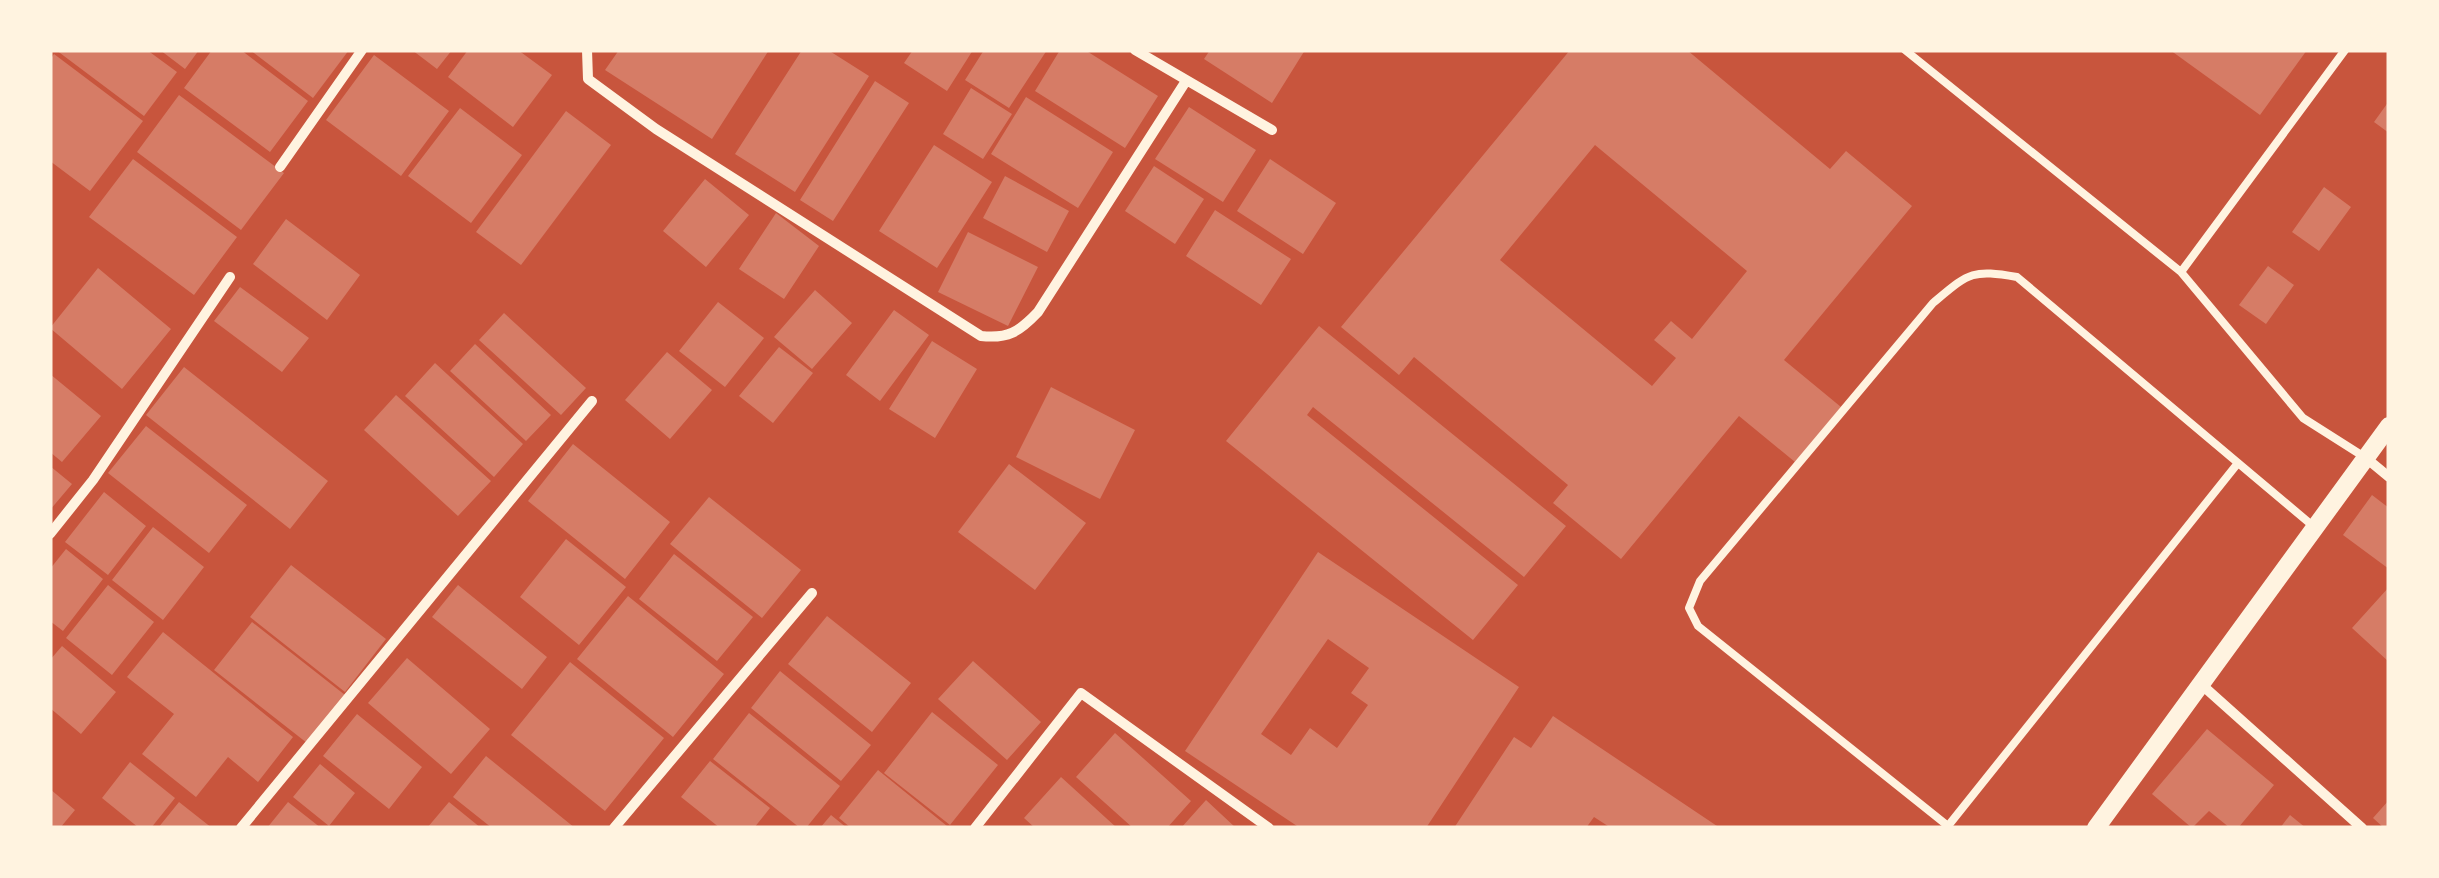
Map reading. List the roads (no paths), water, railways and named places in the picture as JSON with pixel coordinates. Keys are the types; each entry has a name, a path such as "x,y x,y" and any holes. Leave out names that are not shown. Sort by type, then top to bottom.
{"street":[{"path":"280,167 362,50"},
{"path":"587,50 588,79 656,129 981,336 1006,339 1024,328 1038,312 1186,80"},
{"path":"1135,50 1272,130"},
{"path":"50,534 93,480 230,277"},
{"path":"241,828 592,402"},
{"path":"2096,828 2389,426"},
{"path":"2366,458 2389,476"},
{"path":"614,828 812,593"},
{"path":"2202,686 2362,828"},
{"path":"975,828 1081,693 1269,828"}],"lane":[{"path":"1904,50 2182,272 2303,418 2366,458"},
{"path":"2182,272 2345,50"},
{"path":"2238,463 1950,827 1698,626 1688,608 1700,581 1934,304 1956,284 1981,271 2017,278 2238,463 2313,526"}]}
